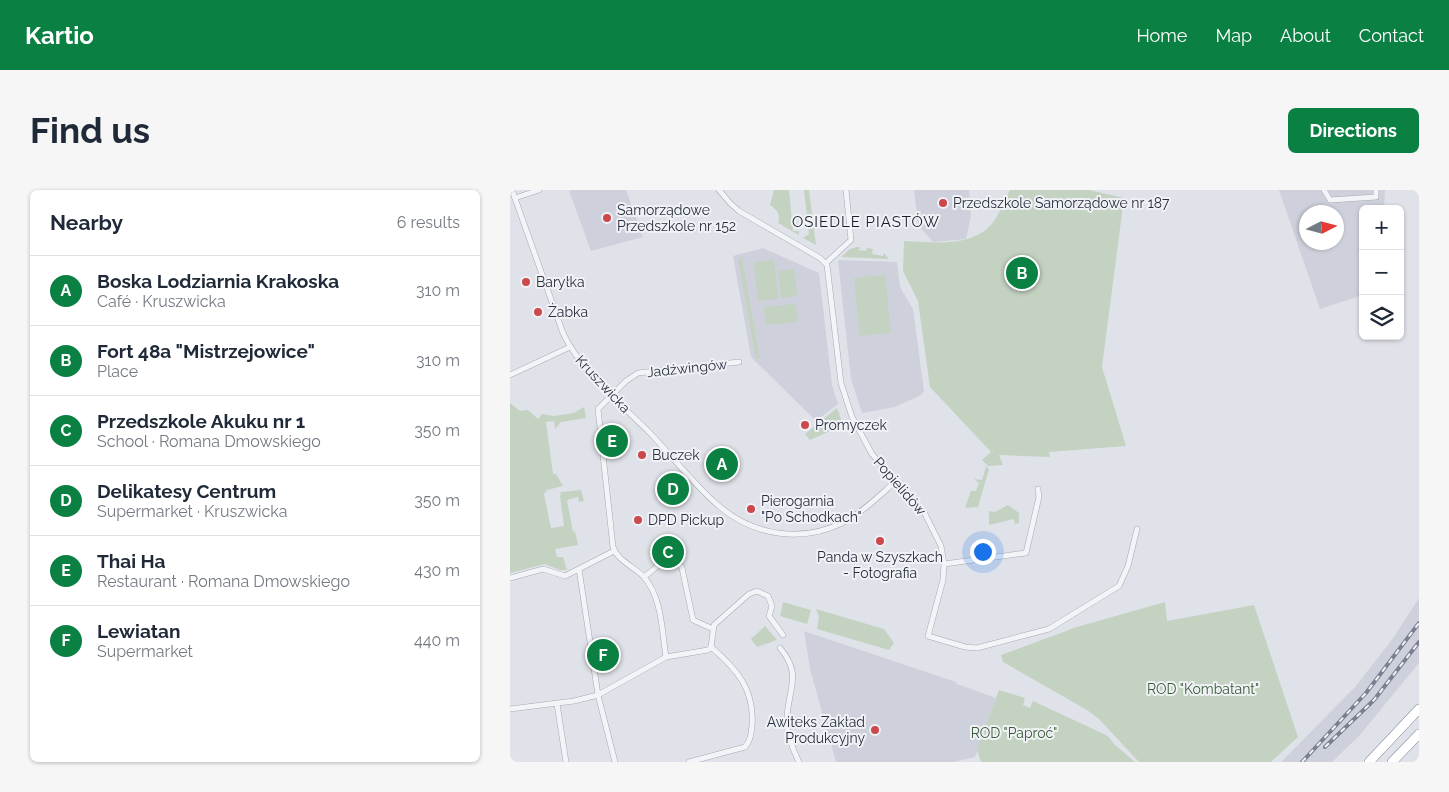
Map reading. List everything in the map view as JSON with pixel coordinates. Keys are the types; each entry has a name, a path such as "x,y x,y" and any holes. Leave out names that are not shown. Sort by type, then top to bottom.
{"highway":[{"path":"1369,762 1419,709"},
{"path":"1392,762 1419,734"}],"street":[{"name":"Kruszwicka","path":"512,190 570,347 612,395 720,506 761,530 789,534 824,530 856,514 895,482"},
{"path":"515,198 539,190"},
{"path":"719,190 739,211 826,263 851,240 846,190"},
{"path":"1324,190 1330,200 1376,197 1376,190"},
{"name":"Popielidów","path":"826,263 843,392 863,440 895,482 931,522 941,546 944,564 939,595 928,636 965,647 984,648 1049,629 1113,592 1119,586 1125,576 1137,529"},
{"path":"510,375 570,347"},
{"name":"Jadźwingów","path":"614,551 597,418 598,408 638,373 739,362"},
{"path":"944,564 1026,553 1039,497 1038,488"},
{"path":"510,578 543,569 565,576 614,551 644,577 652,590 658,606 666,657"},
{"path":"644,577 664,562 678,562 682,568 693,620 713,629"},
{"path":"579,570 598,694 615,762"},
{"path":"510,709 557,704 598,694 666,657 708,650 711,647 713,629 717,622 749,594 757,591 768,596 772,606 769,616 783,635"},
{"path":"689,762 745,747 751,735 753,706 748,691 734,669 711,647"},
{"path":"780,648 790,660 793,669 787,718 790,740 799,762"},
{"path":"557,704 566,762"}],"shaded area":[{"name":"Samorządowe Przedszkole nr 152","path":"626,190 643,237 591,251 569,191"},
{"name":"Przedszkole Samorządowe nr 187","path":"914,190 969,190 971,216 966,239 933,242 918,225"},
{"path":"1279,190 1385,190 1384,205 1359,205 1359,296 1320,309 1300,250 1344,250 1344,205 1299,205 1299,248"},
{"path":"763,248 819,273 832,385 838,404 816,421 751,357 733,256"},
{"path":"838,260 897,262 900,287 913,309 924,391 921,395 895,407 862,413 851,379"},
{"path":"1419,598 1419,663 1359,736 1332,762 1281,762 1355,687 1391,641"},
{"path":"804,631 956,682 996,698 975,757 953,762 836,762 810,669"}],"green space":[{"path":"774,190 789,190 793,231 799,231 799,235 778,223 778,212 770,205"},
{"path":"804,190 809,190 816,245 803,238 809,234"},
{"path":"1010,190 1089,190 1124,198 1102,367 1126,446 1049,452 1050,457 999,455 1003,465 988,466 982,460 991,452 930,387 918,301 903,271 904,241 950,242 972,237 991,225"},
{"path":"860,247 859,250 866,251 867,248 873,249 872,254 883,256 884,253 889,259 841,257 850,249"},
{"path":"742,258 760,358 756,359 738,259"},
{"path":"774,260 778,299 758,301 754,262"},
{"path":"794,269 797,296 781,298 778,271"},
{"path":"885,275 891,333 860,336 854,278"},
{"path":"795,304 798,322 766,325 764,307"},
{"path":"510,403 520,411 528,410 538,419 542,414 554,416 574,413 584,407 586,418 561,422 555,429 554,421 546,422 553,474 556,474 563,486 547,490 544,494 551,528 564,526 561,492 581,490 584,501 579,502 578,497 567,500 573,532 575,531 578,545 555,549 557,557 563,557 567,570 560,570 545,564 510,573"},
{"path":"837,408 843,425 810,440 805,434"},
{"path":"982,463 989,469 978,507 965,508 971,491 976,491 979,483 974,479 982,480 986,467"},
{"path":"1008,505 1019,513 1019,523 1015,524 1014,519 989,525 989,511 995,512"},
{"path":"783,602 811,610 807,624 780,616"},
{"name":"ROD \"Kombatant\"","path":"1165,602 1167,621 1254,605 1298,737 1271,762 1139,762 1099,719 1087,710 1003,662 1001,655 1077,627"},
{"path":"816,609 884,629 894,643 889,650 817,629 819,617"},
{"path":"765,626 777,640 757,647 751,639"},
{"name":"ROD \"Paproć\"","path":"999,690 1025,698 1023,705 1030,708 1033,701 1108,736 1115,745 1135,762 981,762 977,750"}],"railway":[{"path":"1302,762 1366,693 1419,623"},
{"path":"1325,747 1374,700 1419,642"}],"place":[{"name":"Przedszkole Samorządowe nr 187","path":"943,203"},
{"name":"Samorządowe Przedszkole nr 152","path":"607,218"},
{"name":"Fort 48a \"Mistrzejowice\"","path":"1022,273"},
{"name":"Baryłka","path":"526,282"},
{"name":"Żabka","path":"538,312"},
{"name":"Promyczek","path":"805,425"},
{"name":"Thai Ha","path":"612,441"},
{"name":"Buczek","path":"642,455"},
{"name":"Boska Lodziarnia Krakoska","path":"722,464"},
{"name":"Delikatesy Centrum","path":"673,489"},
{"name":"Pierogarnia \"Po Schodkach\"","path":"751,509"},
{"name":"DPD Pickup","path":"638,520"},
{"name":"Panda w Szyszkach - Fotografia","path":"880,541"},
{"name":"Przedszkole Akuku nr 1","path":"668,552"},
{"name":"Lewiatan","path":"603,655"},
{"name":"Awiteks Zakład Produkcyjny","path":"875,730"}],"district":[{"name":"OSIEDLE PIASTÓW","path":"866,222"}]}
